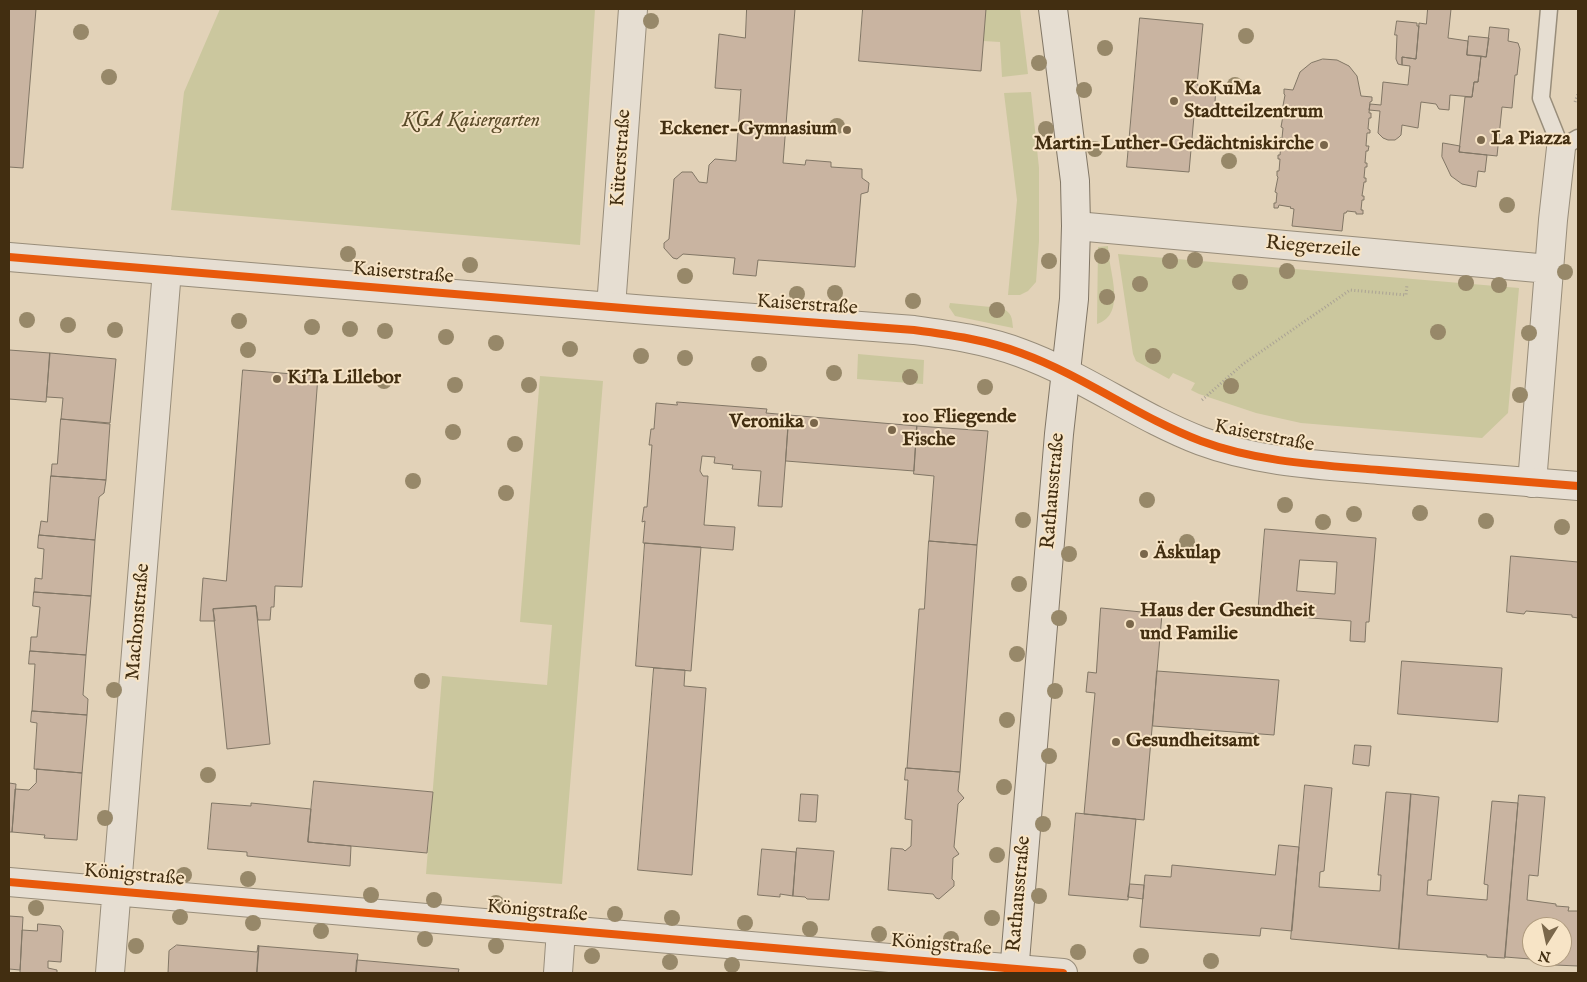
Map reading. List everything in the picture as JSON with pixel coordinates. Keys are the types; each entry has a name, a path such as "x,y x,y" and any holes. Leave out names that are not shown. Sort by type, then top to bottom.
{"street":[{"name":"Küterstraße","path":"611,307 633,9"},
{"name":"Rathausstraße","path":"1014,971 1065,372 1072,326 1076,226 1074,182 1068,119 1053,9"},
{"path":"1532,482 1549,269 1570,143"},
{"name":"Riegerzeile","path":"1076,226 1549,269"},
{"name":"Kaiserstraße","path":"9,257 914,330 944,334 978,340 1022,353 1065,372 1200,441 1245,454 1293,462 1353,468 1578,486"},
{"name":"Machonstraße","path":"110,973 167,270"},
{"name":"Königstraße","path":"9,882 1014,971 1064,973"},
{"path":"558,973 561,930"}],"lane":[{"path":"1549,9 1541,98 1570,143"}],"path":[{"path":"1575,102 1578,94"},
{"path":"1202,400 1243,364 1350,290 1406,295 1407,279"}],"green space":[{"name":"KGA Kaisergarten","path":"220,9 595,9 580,245 171,210 184,92"},
{"path":"986,9 1020,9 1028,74 1002,77 1000,42 983,41"},
{"path":"1031,92 1039,168 1039,241 1036,282 1028,291 1020,295 1008,295 1017,200 1004,93"},
{"path":"1108,246 1114,301 1112,311 1106,319 1097,324 1098,247"},
{"path":"1118,254 1519,288 1508,413 1482,438 1301,423 1256,413 1199,394 1191,390 1195,383 1173,373 1169,379 1136,361 1133,354"},
{"path":"950,303 1001,308 1011,316 1013,328 955,316 949,307"},
{"path":"858,354 924,360 923,384 857,379"},
{"path":"540,376 603,381 562,884 426,874 442,676 547,685 552,625 520,622"}],"building":[{"path":"9,9 36,9 23,168 9,167"},
{"path":"747,9 795,9 783,163 805,165 806,160 831,162 831,167 862,169 862,178 869,183 868,192 861,194 855,267 758,260 756,276 733,274 735,258 683,254 677,259 673,258 664,248 664,243 669,239 674,179 682,172 692,172 699,182 707,183 709,165 715,159 736,161 741,89 715,88 719,34 745,38"},
{"path":"863,9 986,9 981,71 859,61"},
{"path":"1428,9 1451,9 1448,38 1468,41 1467,55 1481,56 1478,82 1474,82 1472,97 1450,95 1449,110 1439,109 1436,104 1421,102 1418,128 1402,125 1401,135 1395,140 1388,140 1378,133 1380,111 1369,110 1370,104 1381,105 1383,82 1408,85 1410,66 1402,65 1402,57 1416,59 1419,23 1426,24"},
{"name":"KoKuMa Stadtteilzentrum","path":"1140,18 1203,24 1197,85 1216,87 1214,117 1194,116 1189,172 1127,167"},
{"path":"1397,21 1417,23 1417,26 1419,26 1416,59 1402,57 1402,65 1398,64 1396,59 1397,35 1395,35"},
{"path":"1490,27 1509,29 1508,41 1518,43 1520,49 1512,108 1502,107 1497,156 1459,152 1465,97 1472,97 1474,82 1478,82 1481,56 1486,57"},
{"path":"1469,36 1489,38 1486,57 1467,55"},
{"name":"Martin-Luther-Gedächtniskirche","path":"1323,59 1337,60 1349,66 1357,76 1361,96 1372,97 1369,113 1371,113 1371,118 1369,118 1368,129 1370,133 1367,133 1366,146 1369,146 1368,151 1366,151 1365,163 1367,163 1364,178 1366,178 1366,182 1364,182 1362,196 1364,196 1361,210 1363,210 1363,214 1347,211 1344,213 1342,231 1292,226 1294,209 1279,205 1278,208 1274,208 1277,193 1275,192 1278,177 1277,171 1279,171 1280,159 1278,159 1278,155 1280,155 1281,144 1279,144 1283,128 1281,127 1284,110 1282,111 1285,95 1284,89 1293,90 1300,72 1311,63"},
{"path":"1443,143 1460,146 1459,152 1487,155 1485,172 1478,171 1476,187 1462,184 1451,176 1442,157"},
{"path":"9,350 50,353 46,402 9,399"},
{"path":"50,353 116,359 110,423 61,419 63,398 47,397"},
{"path":"243,370 318,376 302,587 275,586 274,607 271,607 270,620 258,620 256,606 213,609 215,621 200,621 203,578 226,581"},
{"path":"677,402 767,409 766,413 789,415 782,507 758,506 761,471 732,469 733,465 714,463 715,457 702,456 700,471 703,476 708,476 704,525 735,527 733,550 643,543 645,521 642,522 644,507 647,507 652,445 649,445 651,429 654,429 656,403 677,405"},
{"path":"789,415 917,426 914,471 786,461"},
{"path":"61,419 110,424 106,480 51,476 52,464 57,464"},
{"path":"917,426 988,431 977,545 929,541 934,476 914,474"},
{"path":"51,476 106,480 104,493 99,497 95,540 39,535 41,521 47,522"},
{"path":"1265,529 1376,538 1369,622 1366,622 1365,642 1350,641 1351,621 1258,614","holes":["1300,560 1337,562 1335,594 1297,591"]},
{"path":"39,535 95,540 91,596 34,592 35,578 42,579 44,549 38,548"},
{"path":"929,541 977,545 960,772 907,768 919,609 924,609"},
{"path":"645,543 701,547 691,671 636,666"},
{"path":"1511,556 1578,562 1578,618 1572,617 1572,615 1526,611 1524,614 1507,612"},
{"path":"34,592 91,596 86,655 30,651 31,637 37,637 40,607 33,606"},
{"path":"256,606 270,744 227,749 213,609"},
{"path":"1101,608 1162,614 1144,820 1084,814 1095,693 1086,692 1088,672 1096,673"},
{"path":"30,651 86,655 83,695 88,699 87,715 32,711 35,664 29,664"},
{"path":"1402,661 1502,668 1498,722 1398,714"},
{"path":"654,668 685,670 684,686 706,688 692,875 638,870"},
{"path":"1157,671 1279,680 1274,735 1153,726"},
{"path":"32,711 87,715 82,773 34,769 37,723 31,722"},
{"path":"1355,745 1371,746 1369,766 1353,764"},
{"path":"906,768 960,772 958,791 964,798 958,804 954,847 959,854 953,858 952,879 954,886 939,899 933,894 888,890 891,848 903,849 905,851 911,846 912,820 905,819 908,780 905,780"},
{"path":"37,769 82,773 77,840 44,838 45,835 12,832 15,789 29,790 36,783"},
{"path":"314,781 433,792 427,853 308,842"},
{"path":"9,783 16,784 12,832 9,832"},
{"path":"1305,785 1332,788 1324,871 1320,872 1319,887 1380,891 1381,875 1378,875 1386,792 1411,794 1399,949 1291,939"},
{"path":"801,794 818,795 816,822 799,821"},
{"path":"1411,794 1439,797 1431,880 1428,880 1427,895 1487,900 1488,885 1484,884 1492,801 1518,803 1505,958 1399,949"},
{"path":"1519,795 1545,797 1538,876 1529,875 1527,900 1556,904 1556,906 1569,907 1568,911 1578,911 1578,966 1572,966 1572,917 1522,917 1522,958 1505,957"},
{"path":"212,803 251,806 251,803 311,809 308,842 351,846 350,866 247,856 247,852 208,849"},
{"path":"1076,813 1136,819 1128,900 1069,895"},
{"path":"1279,845 1299,847 1292,931 1261,928 1260,936 1140,927 1145,875 1171,877 1172,865 1275,875"},
{"path":"797,848 834,851 829,900 793,896"},
{"path":"762,849 796,852 793,896 780,894 780,897 758,895"},
{"path":"1130,884 1144,885 1143,899 1128,897"},
{"path":"9,916 23,917 20,970 9,969"},
{"path":"38,924 60,926 63,931 61,962 48,961 48,968 57,970 57,973 20,973 22,930 37,931"},
{"path":"177,945 257,952 258,945 257,973 168,973 169,951"},
{"path":"259,946 358,954 356,973 257,973"},
{"path":"357,960 459,969 458,973 356,973"}],"cycle path":[{"path":"9,257 647,310 914,330 942,334 1008,348 1044,362 1178,431 1201,441 1244,454 1289,462 1578,486"},
{"path":"9,882 1063,973"}],"place":[{"name":"KoKuMa Stadtteilzentrum","path":"1174,101"},
{"name":"Eckener-Gymnasium","path":"847,130"},
{"name":"La Piazza","path":"1481,140"},
{"name":"Martin-Luther-Gedächtniskirche","path":"1324,145"},
{"name":"KiTa Lillebor","path":"277,379"},
{"name":"Veronika","path":"814,423"},
{"name":"100 Fliegende Fische","path":"892,430"},
{"name":"Äskulap","path":"1144,554"},
{"name":"Haus der Gesundheit und Familie","path":"1130,624"},
{"name":"Gesundheitsamt","path":"1116,742"}]}
